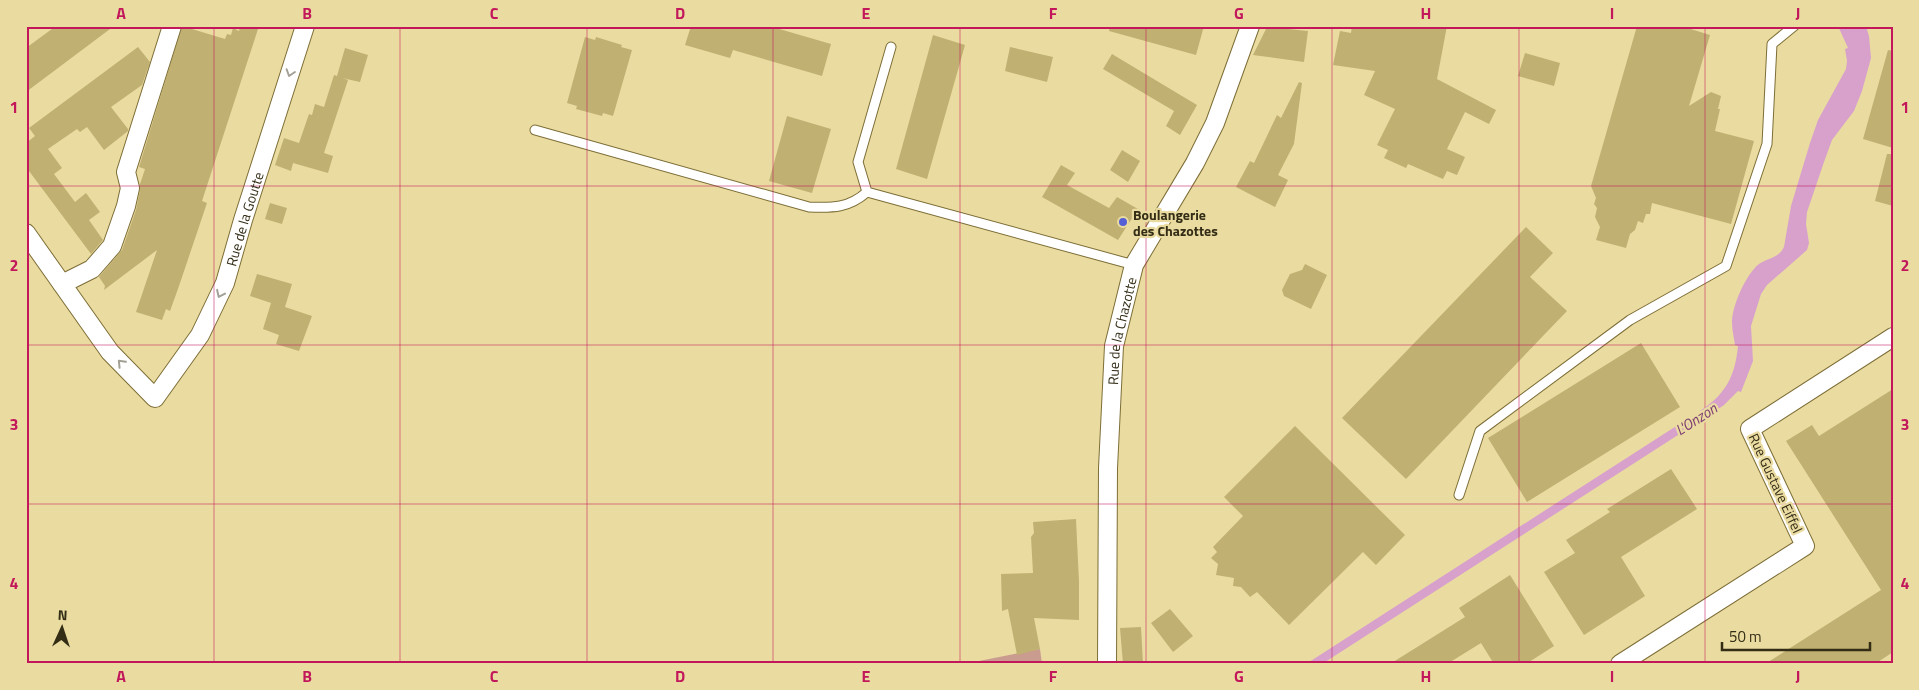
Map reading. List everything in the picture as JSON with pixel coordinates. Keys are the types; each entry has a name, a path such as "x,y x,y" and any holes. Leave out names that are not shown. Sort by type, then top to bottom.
{"street":[{"path":"26,233 62,284 92,268 112,246 126,206 130,188 126,172 172,26"},
{"name":"Rue de la Goutte","path":"62,284 110,352 155,398 200,335 225,283 243,220 305,26"},
{"name":"Rue de la Chazotte","path":"1108,664 1108,468 1114,346 1134,265 1195,163 1215,123 1250,26"},
{"name":"Rue Gustave Eiffel","path":"1620,664 1805,546 1750,429 1893,338"}],"lane":[{"path":"1459,495 1480,431 1630,320 1726,266 1767,144 1772,44 1794,26"},
{"path":"867,192 858,162 891,46"},
{"path":"536,130 809,207 835,208 857,201 867,192"},
{"path":"867,192 1134,265"}],"shaded area":[{"path":"1838,26 1866,26 1871,58 1862,91 1854,111 1832,140 1807,212 1806,224 1809,243 1807,250 1767,285 1761,294 1751,326 1753,361 1741,392 1738,391 1724,405 1698,423 1700,411 1723,391 1732,375 1738,346 1735,345 1732,322 1734,308 1741,291 1754,269 1759,264 1776,256 1784,247 1791,206 1818,120 1846,69 1845,49 1848,48"},
{"path":"1681,423 1678,435 1322,664 1306,664"},
{"path":"1040,649 1042,664 964,664"}],"building":[{"path":"56,26 114,26 26,92 26,48"},
{"path":"182,26 225,39 227,34 231,35 233,28 239,31 240,26 259,26 202,201 207,203 170,311 166,309 162,320 136,312 157,250 104,290 105,286 99,277 122,250 136,210 140,184 145,169 139,167"},
{"path":"691,26 769,26 831,44 822,76 733,50 730,58 685,45"},
{"path":"1110,26 1204,26 1196,55 1109,31"},
{"path":"1352,26 1447,26 1437,79 1496,110 1489,124 1465,112 1447,149 1465,157 1457,175 1447,171 1443,179 1408,164 1406,168 1384,158 1388,150 1377,145 1395,109 1364,95 1375,71 1333,65 1340,31 1351,33"},
{"path":"1637,26 1681,26 1710,35 1689,106 1711,92 1721,96 1715,131 1754,141 1731,224 1652,203 1650,214 1646,214 1643,223 1638,221 1635,230 1630,234 1626,248 1596,240 1600,227 1595,217 1597,208 1594,204 1596,198 1591,186"},
{"path":"1267,27 1308,31 1304,62 1253,55"},
{"path":"933,35 965,45 927,179 896,169"},
{"path":"585,37 595,40 596,37 632,50 613,116 603,113 602,116 576,109 577,106 567,103"},
{"path":"138,47 150,62 142,85 111,107 128,131 104,150 87,127 80,132 77,129 48,149 62,168 54,174 75,202 86,193 100,212 89,220 103,240 91,254 26,167 26,143 35,136 29,128"},
{"path":"1010,47 1053,57 1047,82 1005,71"},
{"path":"345,48 368,55 360,82 342,78 348,80 324,153 333,156 328,173 293,163 291,171 275,165 284,138 299,143 309,114 312,115 315,104 324,107 334,75 337,76"},
{"path":"1888,50 1893,51 1893,148 1863,139"},
{"path":"1525,53 1560,63 1554,86 1518,76"},
{"path":"1112,54 1197,105 1180,135 1166,126 1174,111 1103,69"},
{"path":"1299,82 1302,83 1294,144 1278,175 1288,180 1275,207 1236,187 1250,161 1254,163 1277,115 1281,118"},
{"path":"787,116 831,129 812,193 769,181"},
{"path":"1122,150 1140,161 1128,182 1110,170"},
{"path":"1887,154 1893,154 1893,206 1875,201"},
{"path":"1061,165 1075,173 1067,185 1109,208 1117,197 1138,209 1118,240 1042,197"},
{"path":"270,203 287,208 282,224 265,219"},
{"path":"1526,227 1553,253 1530,277 1567,311 1406,479 1342,418"},
{"path":"1305,264 1327,275 1311,309 1284,296 1282,290 1290,274 1302,270"},
{"path":"257,274 292,284 285,307 312,316 299,351 276,344 279,335 263,329 271,303 250,296"},
{"path":"1641,343 1680,407 1527,502 1488,438"},
{"path":"1893,389 1893,652 1875,664 1765,664 1881,590 1786,441 1812,425 1819,436"},
{"path":"1295,426 1405,535 1376,565 1363,552 1289,625 1257,592 1250,597 1241,587 1233,586 1234,578 1216,575 1218,564 1211,558 1217,552 1213,547 1243,516 1224,497"},
{"path":"1671,469 1697,509 1621,557 1645,596 1584,635 1544,572 1575,553 1566,540 1610,512 1607,509"},
{"path":"1076,519 1079,620 1034,618 1040,649 1017,655 1008,609 1002,611 1001,574 1033,573 1031,537 1034,533 1033,522"},
{"path":"1510,575 1554,646 1526,664 1494,664 1481,643 1447,664 1390,664 1465,617 1459,608"},
{"path":"1170,609 1193,636 1173,652 1151,623"},
{"path":"1141,627 1143,664 1123,664 1120,628"}],"waterway":[{"name":"L'Onzon","path":"1674,433 1704,413"}],"place":[{"name":"Boulangerie des Chazottes","path":"1123,222"}]}
